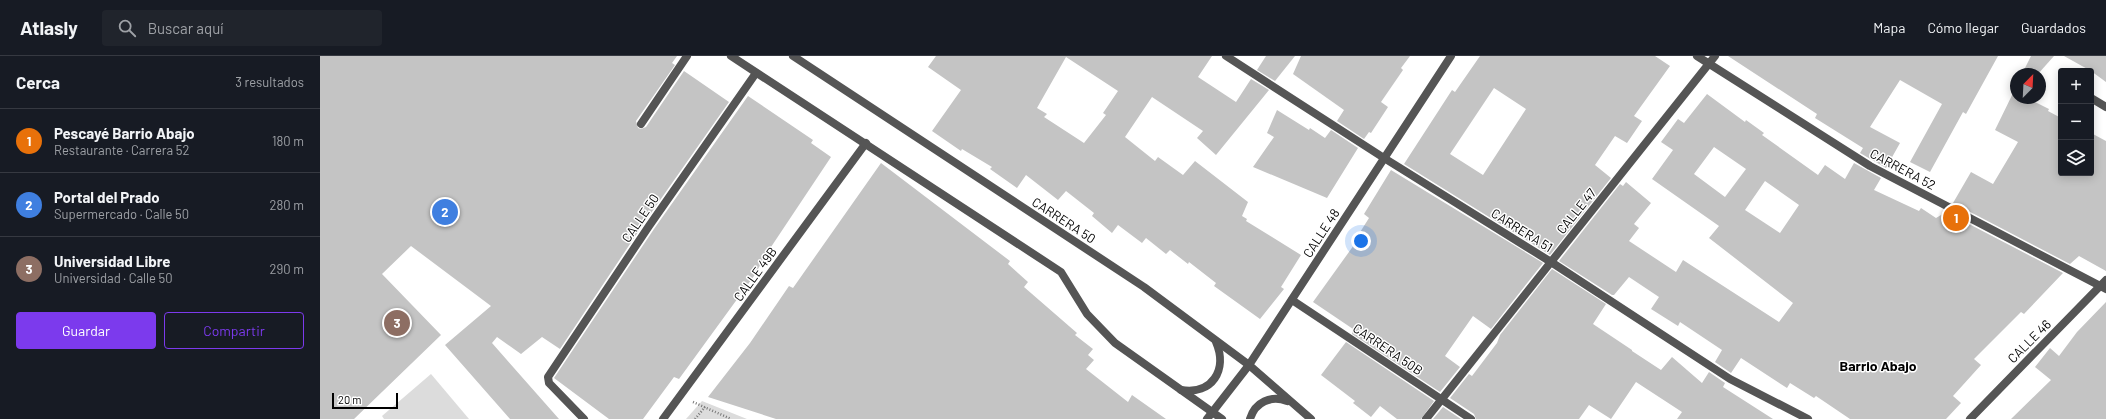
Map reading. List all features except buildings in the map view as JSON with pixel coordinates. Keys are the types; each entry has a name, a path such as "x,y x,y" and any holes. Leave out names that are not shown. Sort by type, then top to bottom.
{"street":[{"path":"641,124 687,56"},
{"path":"731,56 1061,272 1087,314 1115,343 1180,390 1209,416 1222,419"},
{"name":"CARRERA 50","path":"793,56 1144,287 1216,342 1249,365 1311,419"},
{"name":"CARRERA 51","path":"1226,56 1384,158 1551,262 1730,379 1808,419"},
{"name":"CALLE 48","path":"1209,416 1249,365 1451,56"},
{"name":"CARRERA 52","path":"1697,56 1870,166 2103,288"},
{"name":"CALLE 47","path":"1426,419 1715,56"},
{"name":"CALLE 50","path":"584,419 547,380 648,226 756,73"},
{"path":"2094,100 2106,107"},
{"name":"CALLE 49B","path":"663,419 866,143"},
{"name":"CALLE 46","path":"1970,419 2103,288 2106,280"},
{"name":"CARRERA 50B","path":"1292,300 1471,419"},
{"path":"1180,390 1190,391 1199,389 1208,385 1215,378 1222,361 1216,342"},
{"path":"1250,419 1257,406 1264,401 1272,398 1290,402"}],"path":[{"path":"680,396 731,419"},
{"path":"694,419 705,407"}],"shaded area":[{"path":"431,374 469,419 384,419 382,416"},
{"path":"702,401 747,419 686,419"}],"place":[{"name":"Portal del Prado","path":"445,212"},
{"name":"Pescayé Barrio Abajo","path":"1956,218"},
{"name":"Universidad Libre","path":"397,323"}],"district":[{"name":"Barrio Abajo","path":"1878,365"}]}
